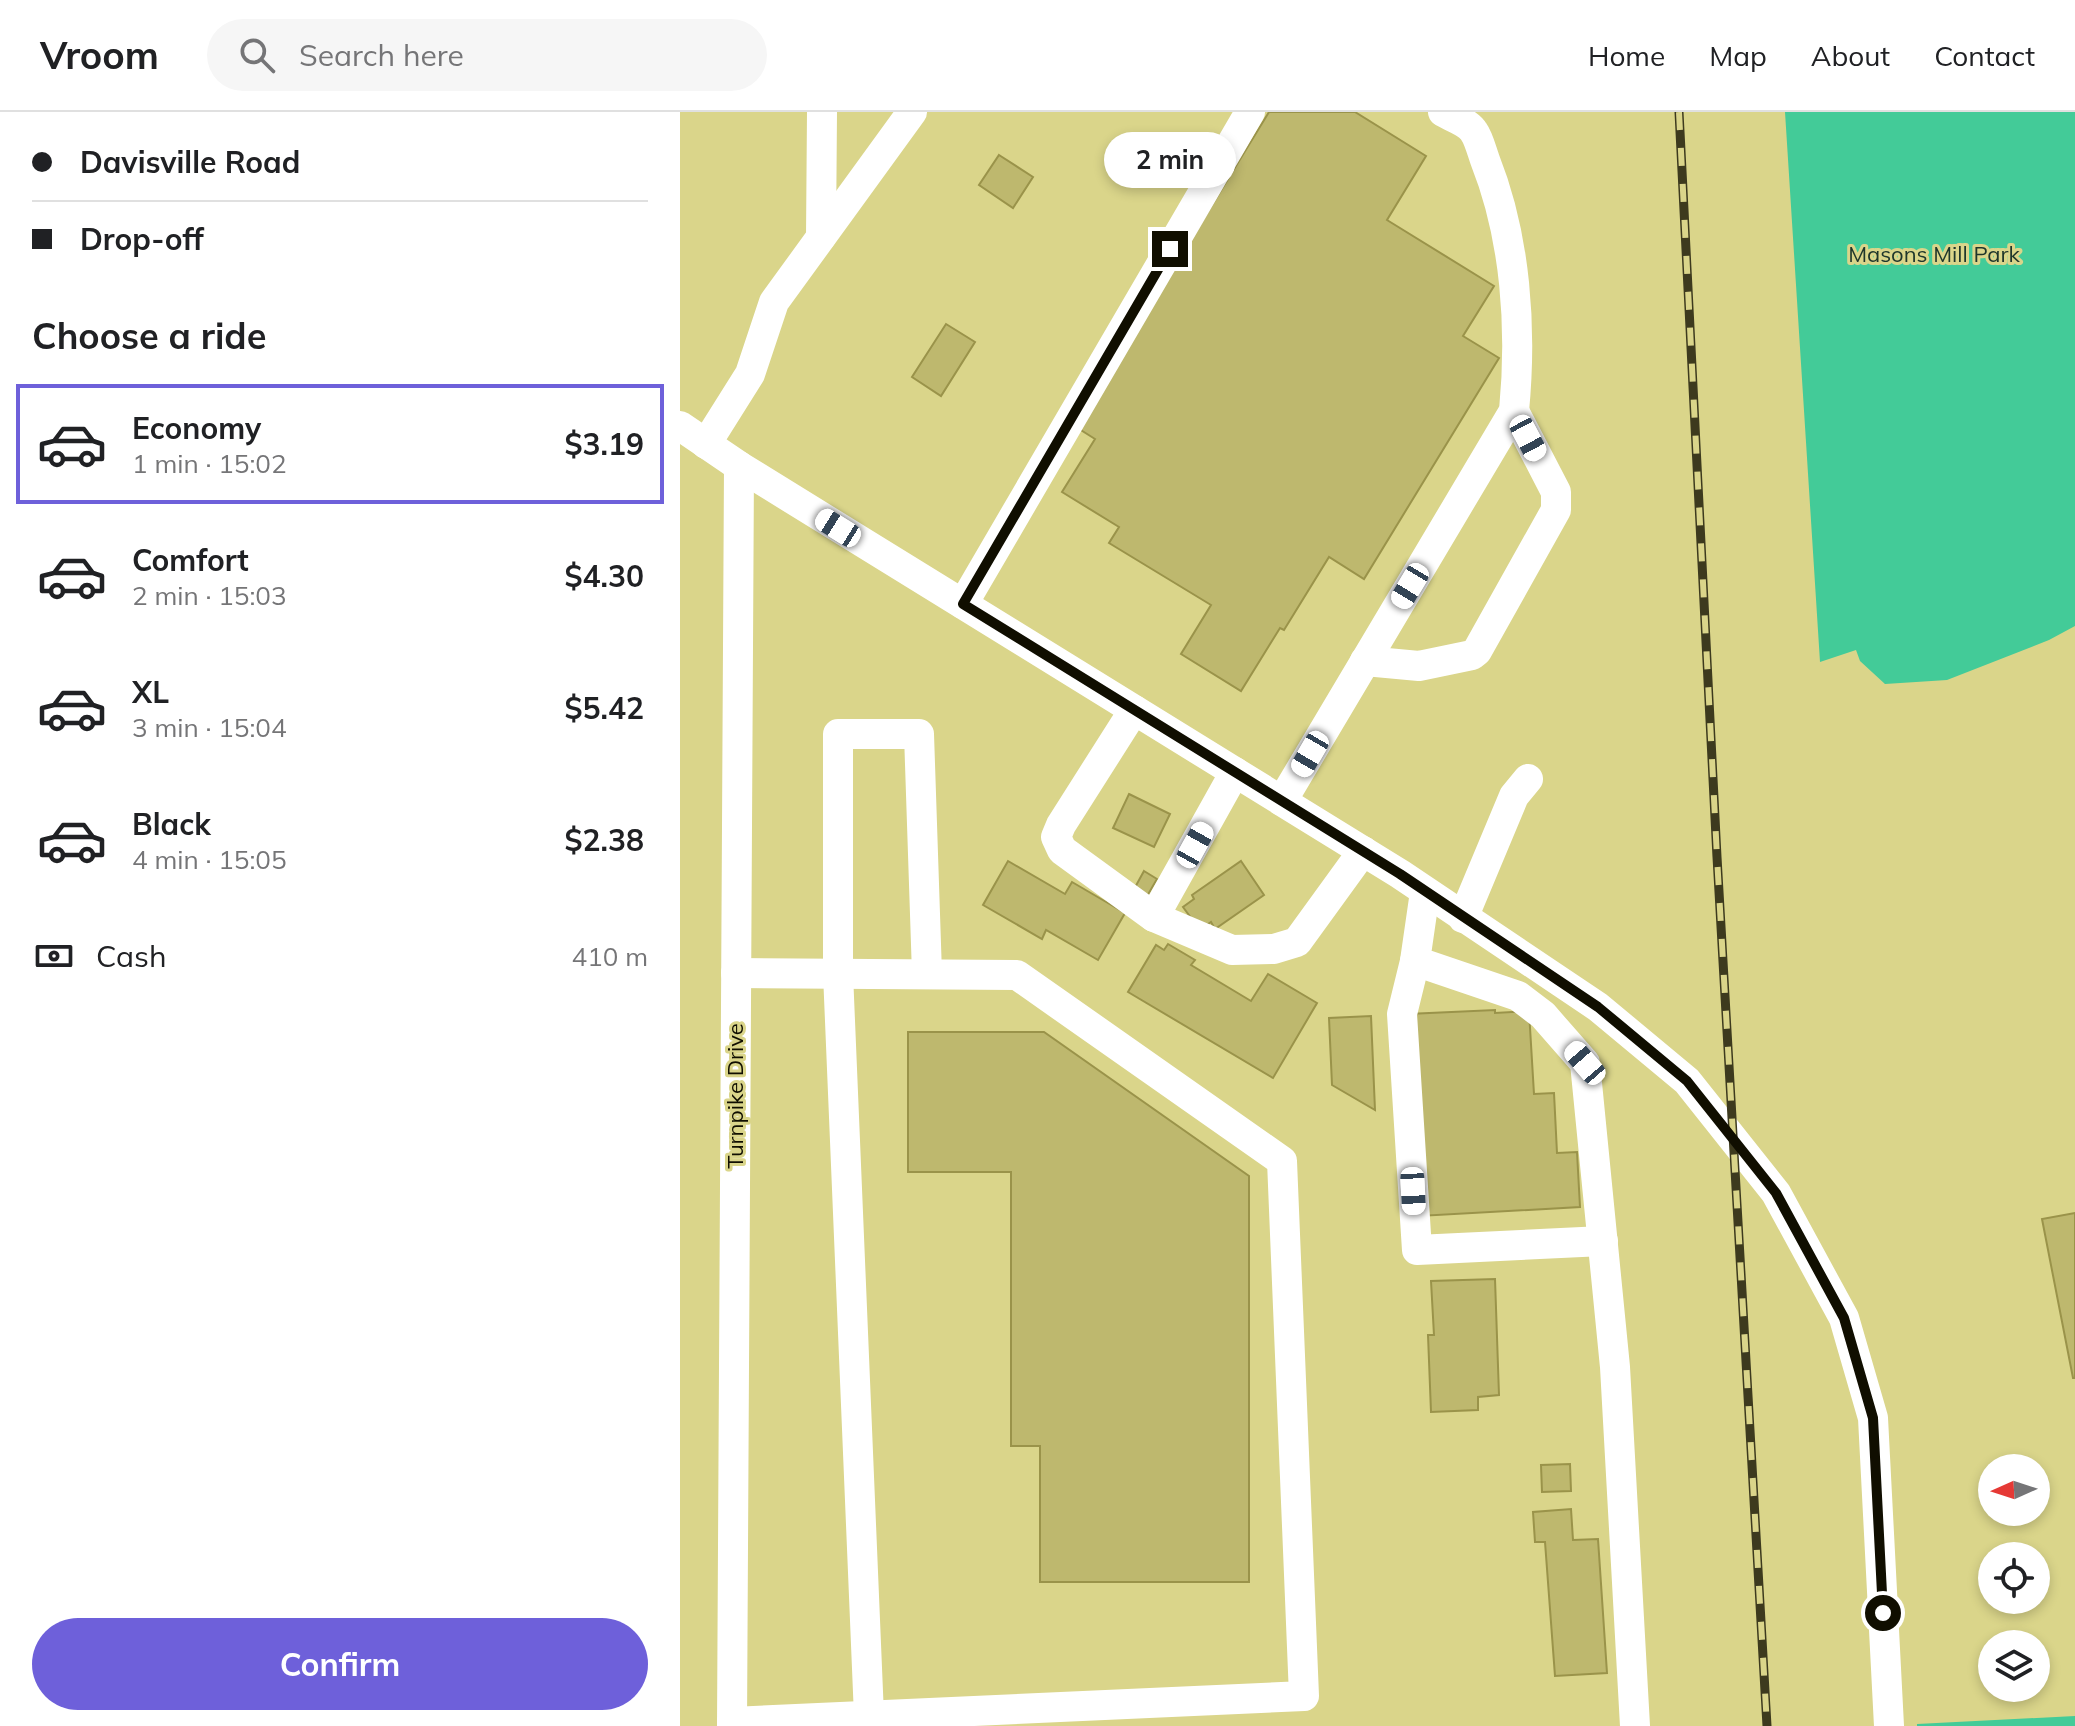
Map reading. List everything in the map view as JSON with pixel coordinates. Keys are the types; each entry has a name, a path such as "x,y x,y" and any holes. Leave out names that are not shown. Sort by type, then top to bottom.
{"street":[{"path":"821,237 822,112"},
{"path":"706,444 750,374 774,302 912,112"},
{"path":"963,604 1250,112"},
{"path":"1282,801 1514,411 1516,326 1510,254 1494,182 1473,130 1443,112"},
{"path":"1365,661 1419,666 1472,655 1477,651 1556,510 1556,492 1514,411"},
{"path":"680,426 739,466 1363,851 1598,1007 1687,1081 1776,1193 1844,1318 1873,1418 1889,1726"},
{"name":"Turnpike Drive","path":"732,1724 739,466"},
{"path":"1134,710 1056,837 1062,850 1154,917 1232,950 1274,949 1297,942 1363,851"},
{"path":"869,1716 838,973 838,734 919,734 927,974"},
{"path":"1154,917 1235,772"},
{"path":"1463,918 1514,796 1528,779"},
{"path":"1425,892 1415,961 1402,1014 1417,1250 1603,1241"},
{"path":"1415,961 1518,996 1543,1015 1585,1063 1615,1367 1635,1726"},
{"path":"732,1724 1304,1696 1282,1161 1017,975 736,973"}],"green space":[{"name":"Masons Mill Park","path":"1785,112 2075,112 2075,626 2049,640 1947,680 1885,684 1860,661 1856,650 1820,662"},
{"path":"2075,1716 2075,1726 1917,1726 1917,1724"}],"building":[{"path":"1269,112 1355,112 1426,156 1387,220 1494,286 1463,336 1499,358 1364,579 1329,557 1284,630 1280,628 1241,691 1181,654 1211,605 1109,543 1119,527 1062,492 1095,439 1076,427"},
{"path":"999,155 1033,177 1013,208 979,185"},
{"path":"946,324 975,342 941,396 912,377"},
{"path":"1129,794 1170,814 1154,847 1113,828"},
{"path":"1008,861 1065,894 1072,882 1125,913 1098,960 1046,930 1042,939 983,905"},
{"path":"1241,861 1264,895 1215,929 1211,922 1200,930 1183,907 1194,899 1192,895"},
{"path":"1144,871 1157,879 1146,898 1133,891"},
{"path":"1168,944 1195,960 1191,965 1251,1001 1268,974 1317,1003 1273,1078 1128,992 1156,945 1164,950"},
{"path":"1495,1010 1495,1013 1529,1011 1534,1094 1554,1093 1557,1153 1577,1152 1580,1207 1419,1216 1408,1014"},
{"path":"1371,1016 1375,1110 1332,1085 1329,1018"},
{"path":"908,1032 1044,1032 1249,1176 1249,1582 1040,1582 1040,1446 1011,1446 1011,1172 908,1172"},
{"path":"2075,1213 2075,1378 2073,1378 2042,1219"},
{"path":"1495,1279 1499,1395 1478,1397 1478,1410 1431,1412 1428,1335 1434,1335 1431,1281"},
{"path":"1570,1464 1571,1491 1542,1492 1541,1465"},
{"path":"1571,1509 1573,1540 1598,1539 1607,1673 1555,1676 1545,1542 1535,1542 1533,1512"}],"railway":[{"path":"1679,112 1717,857 1767,1726"}],"route":[{"path":"1170,249 963,604 1400,874 1598,1007 1687,1081 1776,1193 1844,1318 1873,1418 1883,1613"}]}
